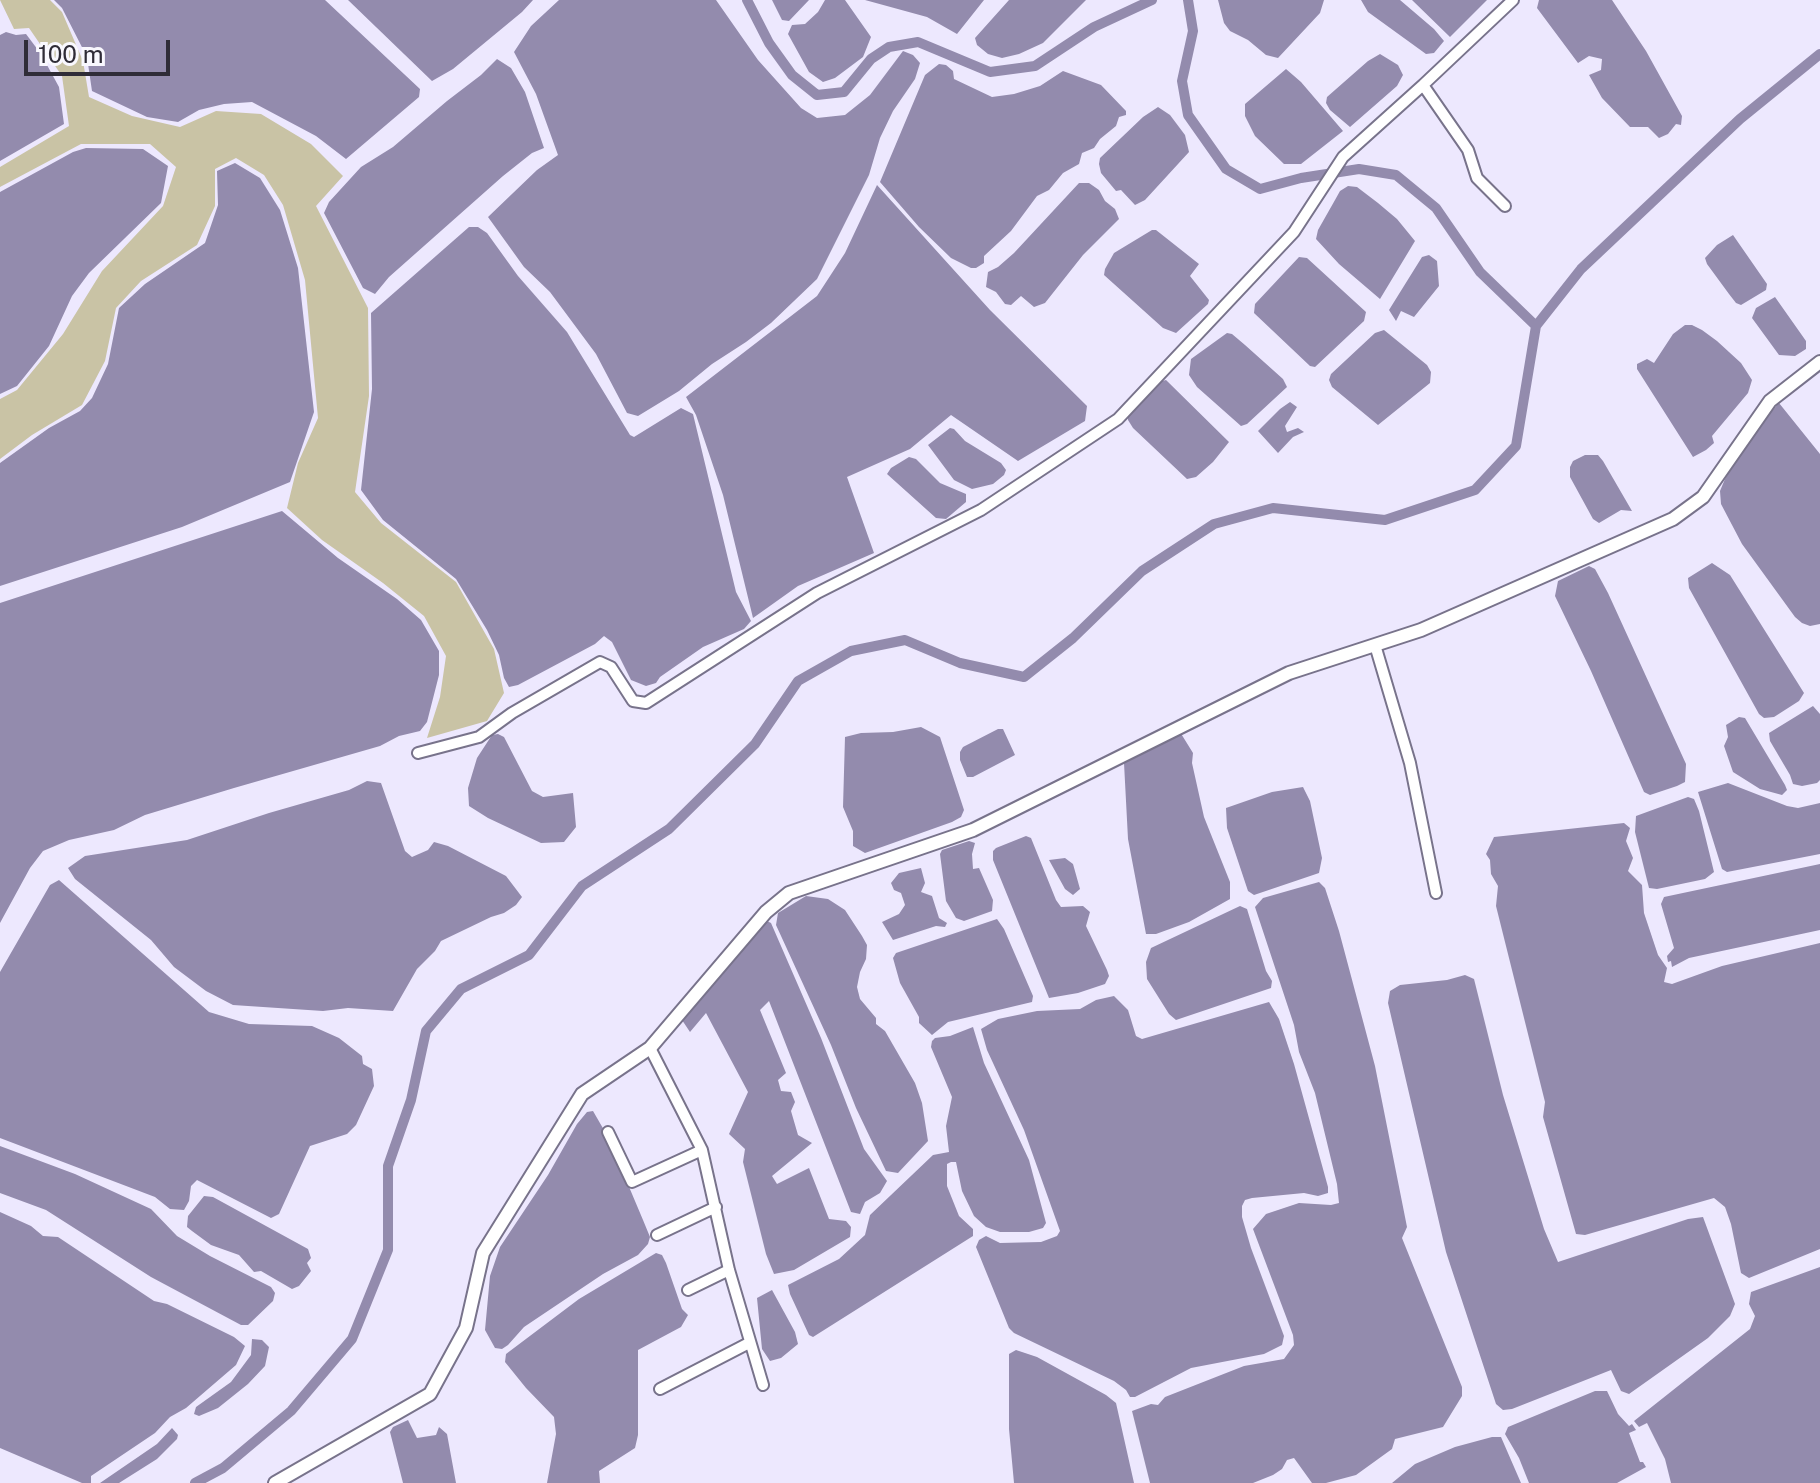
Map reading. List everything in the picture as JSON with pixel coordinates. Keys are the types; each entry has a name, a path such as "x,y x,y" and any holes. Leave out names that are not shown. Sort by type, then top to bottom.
{"street":[{"path":"418,753 479,737 512,713 600,662 611,667 633,701 646,703 817,593 981,510 1118,419 1294,232 1343,157 1513,0"},
{"path":"1423,85 1468,150 1477,178 1505,206"},
{"path":"275,1483 430,1394 466,1328 483,1253 582,1094 650,1048 766,912 789,893 973,830 1289,673 1421,630 1673,519 1703,497 1770,401 1820,362"},
{"path":"1375,645 1410,763 1436,893"},
{"path":"650,1048 702,1150 729,1270 763,1385"},
{"path":"608,1132 632,1182 702,1150"},
{"path":"657,1235 716,1207"},
{"path":"688,1290 729,1270"},
{"path":"660,1389 749,1343"}],"shaded area":[{"path":"0,0 50,0 62,12 83,61 89,97 132,116 180,127 216,111 261,114 311,144 343,176 316,206 368,308 369,396 355,492 381,523 456,582 494,649 504,693 487,721 427,738 440,697 446,656 424,616 322,540 287,508 298,463 318,418 305,280 283,205 264,175 236,158 215,169 215,206 197,245 141,281 116,308 105,361 82,405 32,435 0,459 0,399 17,390 63,334 102,271 163,206 176,167 150,144 81,144 0,187 0,167 69,126 62,76 29,28 14,29"},
{"path":"54,0 325,0 420,89 419,97 346,159 316,136 252,102 199,110 178,122 147,117 92,91 87,57 62,8"},
{"path":"348,0 533,0 453,69 432,81"},
{"path":"559,0 716,0 758,60 801,108 817,118 845,115 870,95 903,51 913,55 920,63 915,79 893,111 880,138 869,175 817,279 771,323 679,391 638,416 627,413 596,354 550,292 524,267 488,217 537,170 558,155 536,94 514,52 531,26"},
{"path":"772,0 809,0 789,21 782,20"},
{"path":"825,0 845,0 871,37 863,57 835,78 823,82 809,72 788,34 792,25 805,24"},
{"path":"865,0 984,0 957,34 927,17"},
{"path":"1009,0 1086,0 1043,43 1002,58 988,54 977,45 975,38"},
{"path":"1218,0 1324,0 1320,13 1278,58 1266,55 1248,40 1230,31 1224,23"},
{"path":"1361,0 1400,0 1444,41 1434,53 1426,54 1368,12"},
{"path":"1412,0 1487,0 1450,37"},
{"path":"1539,0 1612,0 1646,51 1682,116 1681,125 1676,124 1668,134 1659,138 1648,127 1630,127 1602,98 1589,75 1601,70 1602,59 1589,56 1578,63 1537,8"},
{"path":"6,32 26,34 41,54 59,87 64,124 0,161 0,35"},
{"path":"1380,54 1398,65 1403,75 1397,86 1350,127 1330,110 1327,97"},
{"path":"497,59 511,68 525,92 544,148 532,153 503,176 389,277 375,294 363,288 324,213 329,202 361,167 393,147"},
{"path":"939,64 953,71 954,79 992,97 1040,86 1063,71 1101,85 1126,111 1126,115 1119,117 1116,126 1094,148 1082,153 1079,164 1063,173 1049,190 1037,196 1011,231 984,256 984,263 976,268 951,258 880,182 925,75"},
{"path":"1286,69 1343,131 1301,164 1284,164 1255,136 1245,116 1245,104"},
{"path":"1158,107 1170,115 1185,135 1189,152 1145,200 1135,205 1121,190 1116,191 1101,173 1100,158"},
{"path":"86,148 143,149 168,166 161,203 89,273 72,296 49,346 17,386 0,394 0,192"},
{"path":"235,163 260,178 280,210 298,268 314,412 290,482 182,527 0,586 0,463 49,428 80,411 92,398 108,364 119,308 145,284 205,243 218,205 217,171"},
{"path":"1079,183 1089,183 1099,190 1119,219 1083,255 1045,303 1034,307 1021,296 1011,305 1005,304 996,292 986,287 988,272 1014,253"},
{"path":"877,185 990,310 1087,406 1085,421 1018,461 951,415 910,449 847,477 874,553 798,586 753,618 723,495 696,415 686,397 817,296 845,253"},
{"path":"1348,186 1357,187 1378,203 1397,219 1415,241 1380,299 1339,264 1316,239 1340,191"},
{"path":"469,227 478,227 487,233 518,276 567,332 630,435 634,437 681,408 693,414 736,592 751,621 744,629 703,647 656,683 646,686 631,680 612,642 604,636 595,644 509,687 487,630 456,579 383,520 361,490 372,389 371,313"},
{"path":"1152,230 1199,264 1190,276 1209,300 1176,333 1163,328 1104,275 1114,253"},
{"path":"1733,235 1767,284 1766,290 1741,305 1729,294 1705,258 1717,245"},
{"path":"1429,255 1437,261 1439,286 1414,317 1401,311 1396,321 1389,310 1422,257"},
{"path":"1299,257 1307,258 1366,312 1364,321 1315,367 1310,366 1254,313 1255,304"},
{"path":"1775,297 1806,341 1806,349 1795,356 1779,355 1752,318 1756,308"},
{"path":"1685,325 1702,330 1717,341 1741,363 1752,380 1748,393 1712,436 1714,443 1693,457 1637,369 1637,364 1647,359 1654,363 1673,334"},
{"path":"1384,330 1427,365 1431,372 1430,383 1378,425 1332,387 1329,380 1331,374 1375,333"},
{"path":"1227,333 1232,334 1283,379 1287,387 1241,426 1197,387 1189,375 1191,359"},
{"path":"1166,380 1229,442 1196,477 1187,479 1128,420 1128,413 1159,382"},
{"path":"1290,402 1297,407 1285,426 1287,432 1298,428 1304,432 1293,437 1278,453 1258,431"},
{"path":"1779,403 1820,454 1820,624 1810,626 1795,617 1742,544 1721,504 1720,491 1725,479 1754,431"},
{"path":"950,428 1001,463 1006,470 1004,475 993,484 972,489 954,480 928,445"},
{"path":"1585,455 1598,455 1632,511 1621,510 1599,523 1593,519 1570,477 1573,461"},
{"path":"909,457 916,459 940,483 966,494 966,502 946,519 936,518 887,474"},
{"path":"282,511 338,558 397,599 421,620 439,651 439,675 427,722 420,731 399,736 380,746 145,815 114,830 69,840 43,851 30,868 0,923 0,603"},
{"path":"1712,563 1730,575 1804,693 1799,701 1774,717 1764,718 1759,714 1689,588 1688,578"},
{"path":"1589,566 1595,569 1608,593 1686,764 1685,782 1650,795 1644,792 1555,596 1558,581"},
{"path":"1813,706 1820,714 1820,780 1802,786 1793,784 1770,741 1769,733"},
{"path":"1739,717 1745,718 1785,785 1787,790 1782,795 1760,789 1733,772 1724,746 1728,737 1726,725"},
{"path":"921,727 940,737 964,810 961,817 865,853 853,846 853,831 843,807 845,737"},
{"path":"1003,729 1015,755 973,777 967,777 960,760 963,747"},
{"path":"1180,732 1193,753 1192,763 1204,817 1230,882 1230,899 1189,922 1156,934 1146,934 1128,839 1124,763"},
{"path":"492,735 504,737 532,791 543,797 573,793 576,827 564,842 541,843 469,806 468,788 477,758"},
{"path":"367,781 381,783 405,851 412,857 428,850 434,842 448,846 506,876 522,897 504,913 441,941 417,969 393,1011 348,1008 323,1011 233,1005 206,991 174,967 151,940 75,879 68,868 85,856 187,840 349,790"},
{"path":"1728,783 1787,806 1798,808 1820,803 1820,854 1727,872 1722,869 1698,792"},
{"path":"1303,787 1310,801 1322,858 1319,873 1254,895 1248,891 1227,828 1226,808 1272,792"},
{"path":"1688,797 1694,799 1699,811 1714,872 1705,879 1649,888 1635,832 1636,816"},
{"path":"1624,823 1630,828 1626,841 1633,858 1628,871 1642,885 1644,913 1658,955 1667,968 1664,982 1672,984 1722,966 1820,943 1820,1249 1749,1278 1741,1273 1725,1207 1714,1198 1585,1235 1576,1234 1543,1117 1545,1102 1496,906 1498,886 1486,854 1494,837"},
{"path":"1026,836 1031,838 1061,907 1083,906 1090,912 1086,926 1109,976 1105,984 1049,998 993,860 996,848"},
{"path":"969,841 975,843 973,869 979,868 993,900 992,911 964,921 956,918 946,901 940,854 942,850"},
{"path":"1065,858 1073,864 1080,889 1073,895 1065,889 1049,860"},
{"path":"1820,864 1820,930 1689,958 1672,967 1671,961 1668,962 1667,956 1674,948 1661,904 1664,897"},
{"path":"921,868 925,883 921,892 932,896 939,918 947,923 945,927 936,926 893,940 882,922 899,914 905,905 901,893 894,890 891,883 899,873"},
{"path":"59,880 209,1012 249,1024 312,1026 339,1038 362,1056 363,1064 372,1069 374,1086 356,1125 347,1134 310,1146 279,1214 271,1218 197,1180 191,1186 184,1210 170,1209 155,1197 0,1138 0,972 50,885"},
{"path":"1319,882 1325,888 1339,931 1375,1066 1407,1227 1402,1238 1462,1387 1462,1396 1443,1427 1395,1439 1392,1449 1356,1475 1326,1483 1312,1483 1294,1458 1287,1460 1282,1469 1273,1475 1253,1483 1150,1483 1132,1411 1151,1404 1158,1405 1165,1397 1244,1366 1284,1359 1294,1345 1253,1229 1266,1214 1299,1203 1339,1203 1315,1093 1299,1052 1294,1025 1255,907 1263,898"},
{"path":"806,896 828,899 845,910 862,936 867,945 857,987 860,999 876,1018 876,1024 885,1031 915,1083 922,1103 928,1141 898,1173 886,1171 776,925 778,913"},
{"path":"1240,906 1247,909 1272,981 1271,988 1176,1020 1147,979 1146,962 1151,948"},
{"path":"997,919 1033,996 1032,1002 948,1022 932,1035 919,1023 919,1017 900,983 893,958 896,953"},
{"path":"762,923 771,923 821,1038 864,1149 887,1181 880,1193 865,1202 860,1214 851,1212 769,1001 760,1010 786,1073 778,1080 781,1091 791,1092 795,1102 791,1111 798,1135 812,1143 772,1176 777,1184 809,1168 829,1219 846,1221 851,1227 850,1237 794,1270 774,1274 743,1162 745,1149 729,1134 748,1092 706,1013 690,1032 682,1020"},
{"path":"1465,975 1474,979 1503,1095 1544,1229 1558,1262 1688,1219 1703,1217 1735,1304 1730,1316 1708,1338 1629,1394 1621,1391 1611,1370 1512,1409 1503,1410 1496,1404 1446,1252 1388,1003 1390,991 1400,985"},
{"path":"1114,996 1128,1010 1136,1036 1142,1039 1269,1002 1279,1019 1294,1064 1328,1187 1328,1193 1318,1196 1304,1193 1252,1198 1245,1200 1242,1206 1251,1248 1284,1336 1282,1345 1264,1354 1191,1368 1135,1397 1130,1397 1114,1381 1014,1333 1009,1328 976,1247 979,1240 986,1236 1000,1243 1041,1242 1057,1236 1060,1231 1024,1130 987,1050 981,1029 998,1019 1037,1011 1080,1009 1096,1000"},
{"path":"973,1027 984,1063 1029,1160 1046,1223 1043,1228 1029,1232 1000,1232 986,1227 974,1216 962,1191 956,1162 951,1162 947,1164 947,1186 959,1216 973,1229 973,1236 813,1337 809,1335 788,1285 839,1259 865,1235 870,1215 933,1155 949,1152 946,1126 952,1097 931,1047 932,1041"},
{"path":"593,1111 608,1137 643,1220 650,1237 648,1244 638,1255 603,1274 524,1327 508,1345 502,1349 495,1348 485,1330 490,1276 500,1247 548,1175 577,1124 587,1112"},
{"path":"0,1146 75,1174 151,1209 177,1236 271,1287 275,1293 273,1301 248,1325 241,1325 151,1277 46,1210 0,1193"},
{"path":"204,1196 213,1197 308,1249 311,1258 307,1263 311,1271 299,1286 292,1289 261,1271 254,1272 239,1255 211,1245 187,1227 188,1216"},
{"path":"0,1212 31,1226 43,1236 58,1237 154,1301 167,1304 234,1337 245,1346 236,1365 186,1408 170,1417 155,1433 91,1476 91,1483 82,1483 0,1448"},
{"path":"656,1253 662,1255 682,1309 688,1315 681,1327 638,1350 638,1435 635,1448 599,1471 600,1483 547,1483 556,1434 554,1417 505,1362 506,1354 579,1299"},
{"path":"1820,1267 1820,1483 1671,1483 1665,1459 1647,1423 1639,1427 1634,1421 1750,1329 1755,1316 1749,1304 1751,1292"},
{"path":"772,1290 795,1332 798,1344 781,1358 770,1361 762,1349 757,1298"},
{"path":"252,1339 262,1340 269,1347 265,1366 218,1408 199,1416 194,1414 196,1407 231,1382 251,1355"},
{"path":"1016,1350 1037,1357 1116,1403 1134,1483 1014,1483 1009,1429 1009,1354"},
{"path":"1595,1391 1607,1391 1618,1414 1629,1426 1632,1424 1636,1430 1629,1433 1640,1462 1646,1467 1617,1483 1529,1483 1505,1434 1508,1427"},
{"path":"408,1420 417,1438 436,1435 439,1427 447,1434 456,1483 403,1483 390,1432 393,1427"},
{"path":"172,1428 178,1435 177,1439 157,1459 119,1483 100,1483 157,1444"},
{"path":"1501,1437 1521,1483 1392,1483 1415,1464 1455,1447"}],"waterway":[{"path":"747,0 769,43 792,75 817,95 844,92 871,59 889,47 918,42 990,72 1035,66 1094,27 1152,0"},
{"path":"1188,0 1193,31 1182,81 1188,115 1226,169 1260,189 1301,178 1359,169 1396,175 1436,208 1480,272 1536,326"},
{"path":"195,1483 223,1468 291,1411 352,1339 388,1250 388,1166 411,1100 426,1031 461,989 529,955 582,886 669,829 755,744 798,681 851,651 905,640 960,663 1024,677 1073,638 1142,571 1214,524 1273,508 1385,520 1475,490 1516,446 1536,326 1581,269 1740,119 1820,54"}]}
